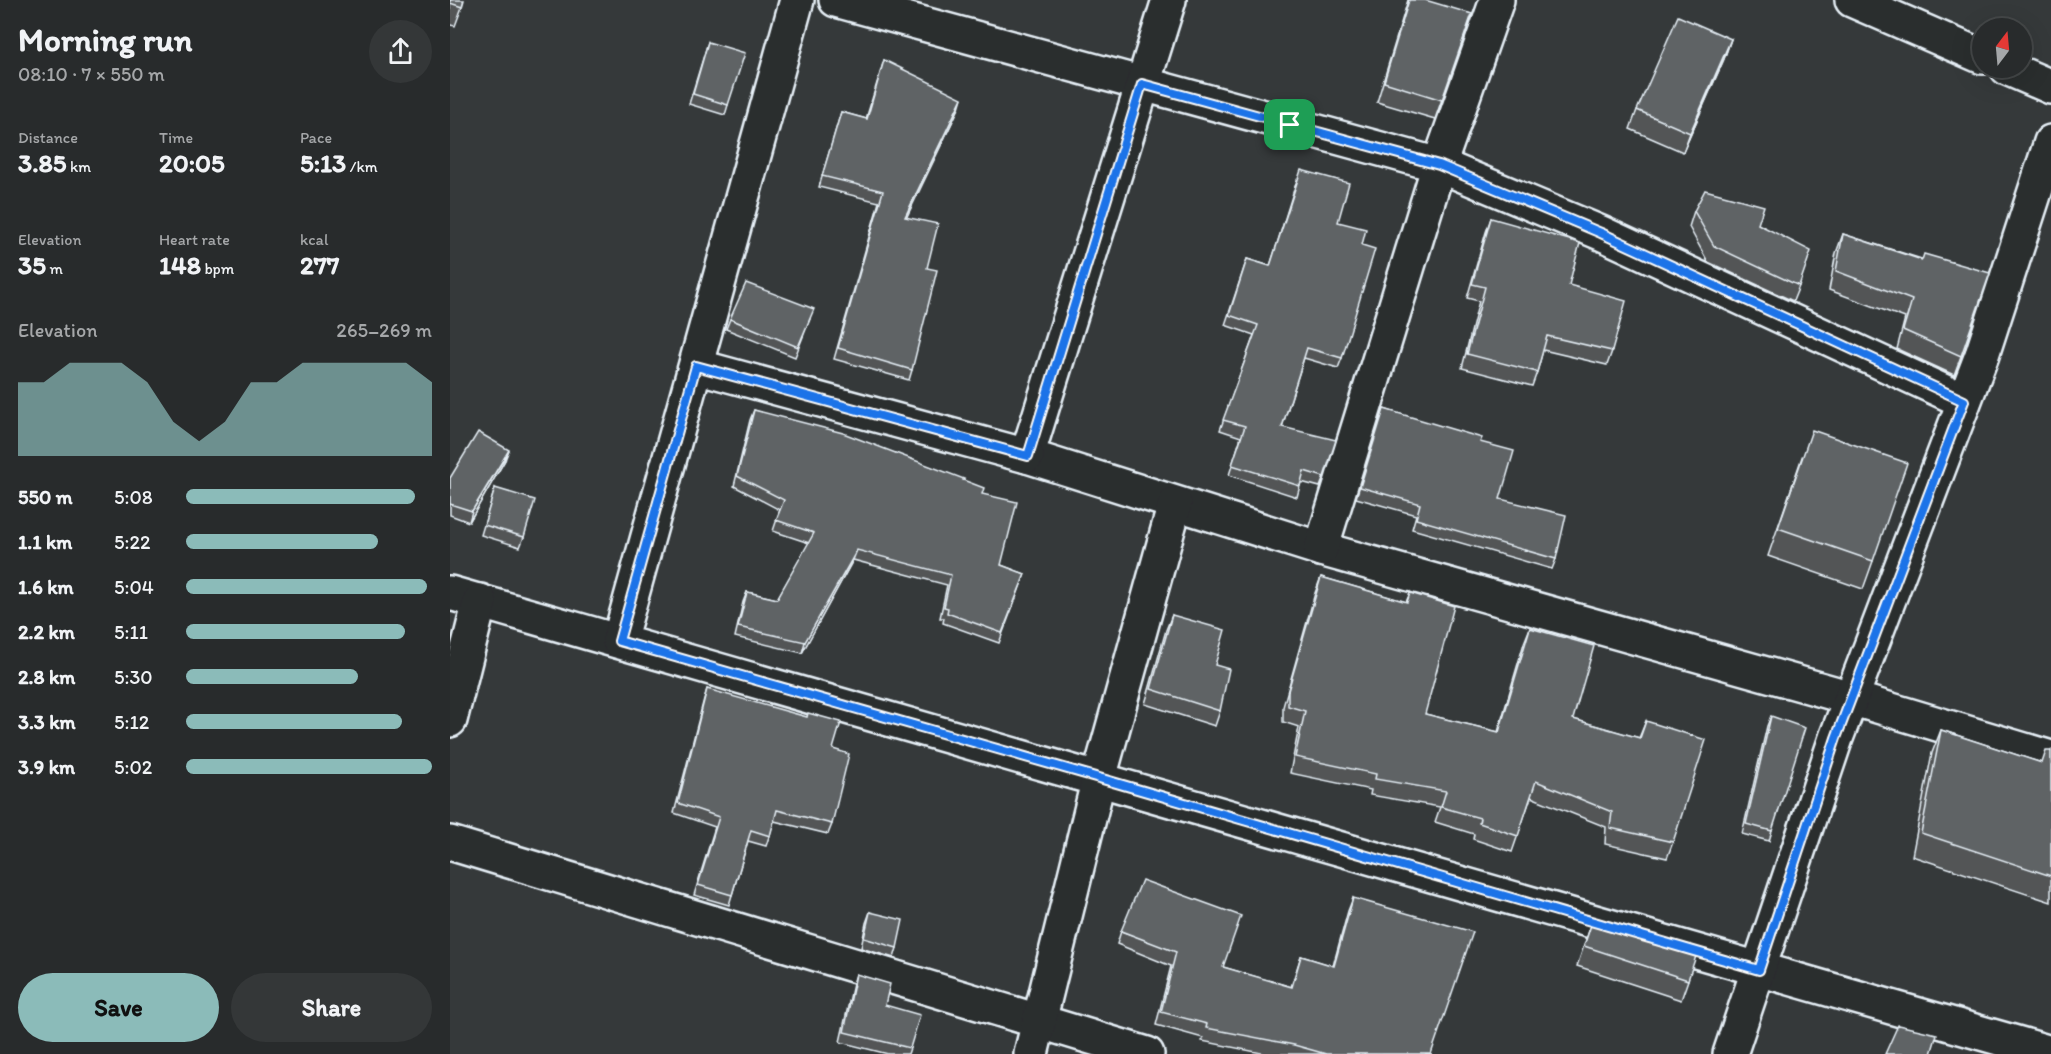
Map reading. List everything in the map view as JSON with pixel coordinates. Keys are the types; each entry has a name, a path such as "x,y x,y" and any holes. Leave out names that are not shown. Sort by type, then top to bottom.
{"street":[{"path":"619,641 797,0"},
{"path":"836,0 1439,165 1601,233 1964,401"},
{"path":"1028,456 1169,0"},
{"path":"1321,549 1439,165 1497,0"},
{"path":"1852,0 1972,52"},
{"path":"2030,78 2051,87"},
{"path":"1730,1054 1836,738 1982,355 2051,142"},
{"path":"696,366 1028,456 1321,549 1851,698 2051,758"},
{"path":"1031,1054 1099,778 1175,504"},
{"path":"450,720 465,597 2051,1053"},
{"path":"450,843 1147,1054"}],"building":[{"path":"450,0 464,0 462,7 450,3"},
{"path":"1409,0 1425,0 1472,14 1442,100 1384,82"},
{"path":"1678,16 1731,39 1690,133 1637,110"},
{"path":"708,42 745,53 728,105 693,94"},
{"path":"884,60 962,98 905,217 938,224 927,268 937,270 912,370 838,348 883,191 822,176 841,112 867,119"},
{"path":"1301,170 1349,183 1338,222 1366,229 1362,245 1375,249 1342,358 1307,348 1282,427 1336,440 1324,477 1304,471 1300,486 1232,465 1245,426 1223,420 1258,325 1229,315 1247,259 1270,266"},
{"path":"1705,190 1764,206 1758,224 1811,251 1799,286 1714,246 1694,211"},
{"path":"1491,218 1580,243 1569,285 1626,301 1612,351 1547,336 1537,372 1467,354 1485,287 1472,284"},
{"path":"1843,234 1922,260 1924,254 1990,273 1961,356 1903,330 1912,300 1836,271"},
{"path":"746,283 814,309 798,347 730,319"},
{"path":"1384,409 1482,438 1480,442 1514,451 1500,499 1566,515 1556,559 1416,519 1420,504 1360,487"},
{"path":"754,410 843,433 964,479 984,488 982,494 1017,502 1001,565 1025,574 1002,633 947,613 948,608 944,607 951,575 857,550 805,642 738,627 747,592 777,599 814,533 776,520 784,500 737,476"},
{"path":"1812,430 1907,463 1873,561 1778,528"},
{"path":"478,432 509,450 472,511 450,504 450,478"},
{"path":"495,488 535,500 524,537 484,525"},
{"path":"1321,577 1407,602 1410,593 1454,606 1425,714 1499,732 1530,628 1594,646 1573,719 1640,738 1646,721 1706,740 1673,842 1610,828 1612,812 1536,781 1518,836 1479,823 1480,818 1441,807 1446,791 1375,779 1376,774 1295,757 1305,711 1288,706 1288,691"},
{"path":"1172,615 1225,630 1215,665 1229,669 1220,711 1151,689"},
{"path":"707,689 807,717 808,713 841,722 833,749 849,754 832,824 777,810 770,836 751,830 732,895 698,885 719,817 678,803"},
{"path":"1771,716 1805,728 1772,831 1746,824"},
{"path":"1941,730 2042,763 2046,751 2051,751 2051,876 1921,833"},
{"path":"1142,880 1241,916 1223,967 1292,987 1301,956 1334,966 1353,898 1473,932 1431,1054 1326,1054 1294,1045 1206,1028 1207,1024 1161,1012 1176,952 1121,931"},
{"path":"870,912 903,920 897,948 864,938"},
{"path":"1593,919 1698,950 1688,980 1584,946"},
{"path":"856,974 890,984 885,1005 920,1015 910,1048 844,1032"},
{"path":"1898,1025 1937,1034 1931,1054 1885,1054"}],"route":[{"path":"1142,84 1290,125 1439,165 1601,233 1964,401 1836,738 1759,970 619,641 696,366 1028,456 1142,84"}]}
